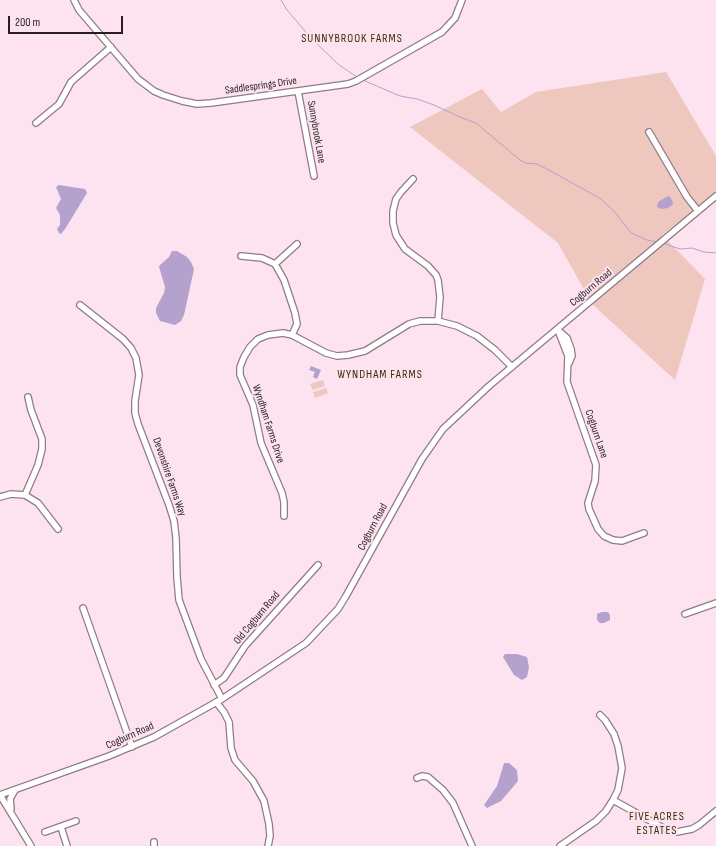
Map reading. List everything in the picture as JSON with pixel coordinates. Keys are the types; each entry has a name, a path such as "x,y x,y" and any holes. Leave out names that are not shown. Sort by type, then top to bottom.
{"street":[{"name":"Saddlesprings Drive","path":"74,0 79,10 133,73 145,84 163,95 196,104 348,84 363,78 442,32 455,18 462,0"},
{"path":"36,123 59,104 71,82 111,47"},
{"name":"Sunnybrook Lane","path":"298,91 314,176"},
{"path":"649,132 687,197 698,211"},
{"path":"413,180 396,199 393,211 393,223 396,235 405,249 428,266 436,275 440,297 438,321"},
{"name":"Cogburn Road","path":"0,795 132,747 219,701 299,649 323,626 346,596 421,461 434,441 455,418 512,367 716,196"},
{"path":"275,264 297,244"},
{"path":"241,256 262,258 275,264 284,280 295,313 296,324 292,335"},
{"name":"Devonshire Farms Way","path":"80,305 123,339 131,348 136,358 139,375 135,401 135,413 174,521 179,600 201,659 214,685 219,701 229,722 231,748 235,760 253,781 260,791 264,801 269,824 270,836 268,846"},
{"name":"Wyndham Farms Drive","path":"284,516 282,492 261,443 253,405 240,373 244,356 258,339 275,333 283,333 292,335 326,353 337,356 348,356 365,351 409,324 420,321 438,321 457,326 477,336 495,350 512,367"},
{"name":"Cogburn Lane","path":"557,330 567,338 571,349 572,356 568,365 567,382 596,465 595,481 588,503 589,509 598,530 604,536 613,540 622,541 644,533"},
{"path":"25,495 38,465 42,449 42,439 28,397"},
{"path":"0,497 11,494 25,495 38,503 58,530"},
{"name":"Old Cogburn Road","path":"214,685 224,678 245,646 318,565"},
{"path":"685,614 716,603"},
{"path":"83,608 132,747"},
{"path":"560,846 606,811 613,800 620,779 621,756 614,734 600,715"},
{"path":"417,778 422,776 428,777 443,790 453,803 472,846"},
{"path":"12,816 9,801 15,790"},
{"path":"0,795 31,846"},
{"path":"613,800 665,828 677,832 692,829 716,811"},
{"path":"46,832 76,821"},
{"path":"61,827 67,846"}],"shaded area":[{"path":"666,72 716,156 716,195 662,235 705,279 675,380 592,304 558,243 410,127 482,89 501,112 536,92"},
{"path":"59,185 85,189 87,193 61,234 57,229 60,225 60,215 56,208 61,199 56,187"},
{"path":"669,196 673,204 668,208 661,209 657,207 659,201"},
{"path":"172,251 177,251 187,257 194,269 184,315 181,321 175,325 160,321 156,313 156,308 164,293 165,287 159,267 169,257"},
{"path":"311,366 321,370 317,379 313,377 315,372 309,370"},
{"path":"323,380 325,386 313,390 310,384"},
{"path":"326,388 328,393 315,398 313,392"},
{"path":"608,612 610,615 610,620 600,623 597,620 597,614"},
{"path":"505,654 517,654 527,657 529,667 527,677 522,680 514,675 503,657"},
{"path":"504,763 509,763 517,770 518,781 501,801 487,808 484,805 497,786"}],"waterway":[{"path":"281,0 287,10 310,37 339,65 357,77"},
{"path":"363,80 400,96 417,99 434,105 476,123 520,160 525,163 537,164 601,199 614,211 631,233 647,240 657,242"},
{"path":"662,243 680,249 692,248 704,252 716,253"}],"district":[{"name":"SUNNYBROOK FARMS","path":"352,39"},
{"name":"WYNDHAM FARMS","path":"380,375"},
{"name":"FIVE ACRES ESTATES","path":"657,824"}]}
